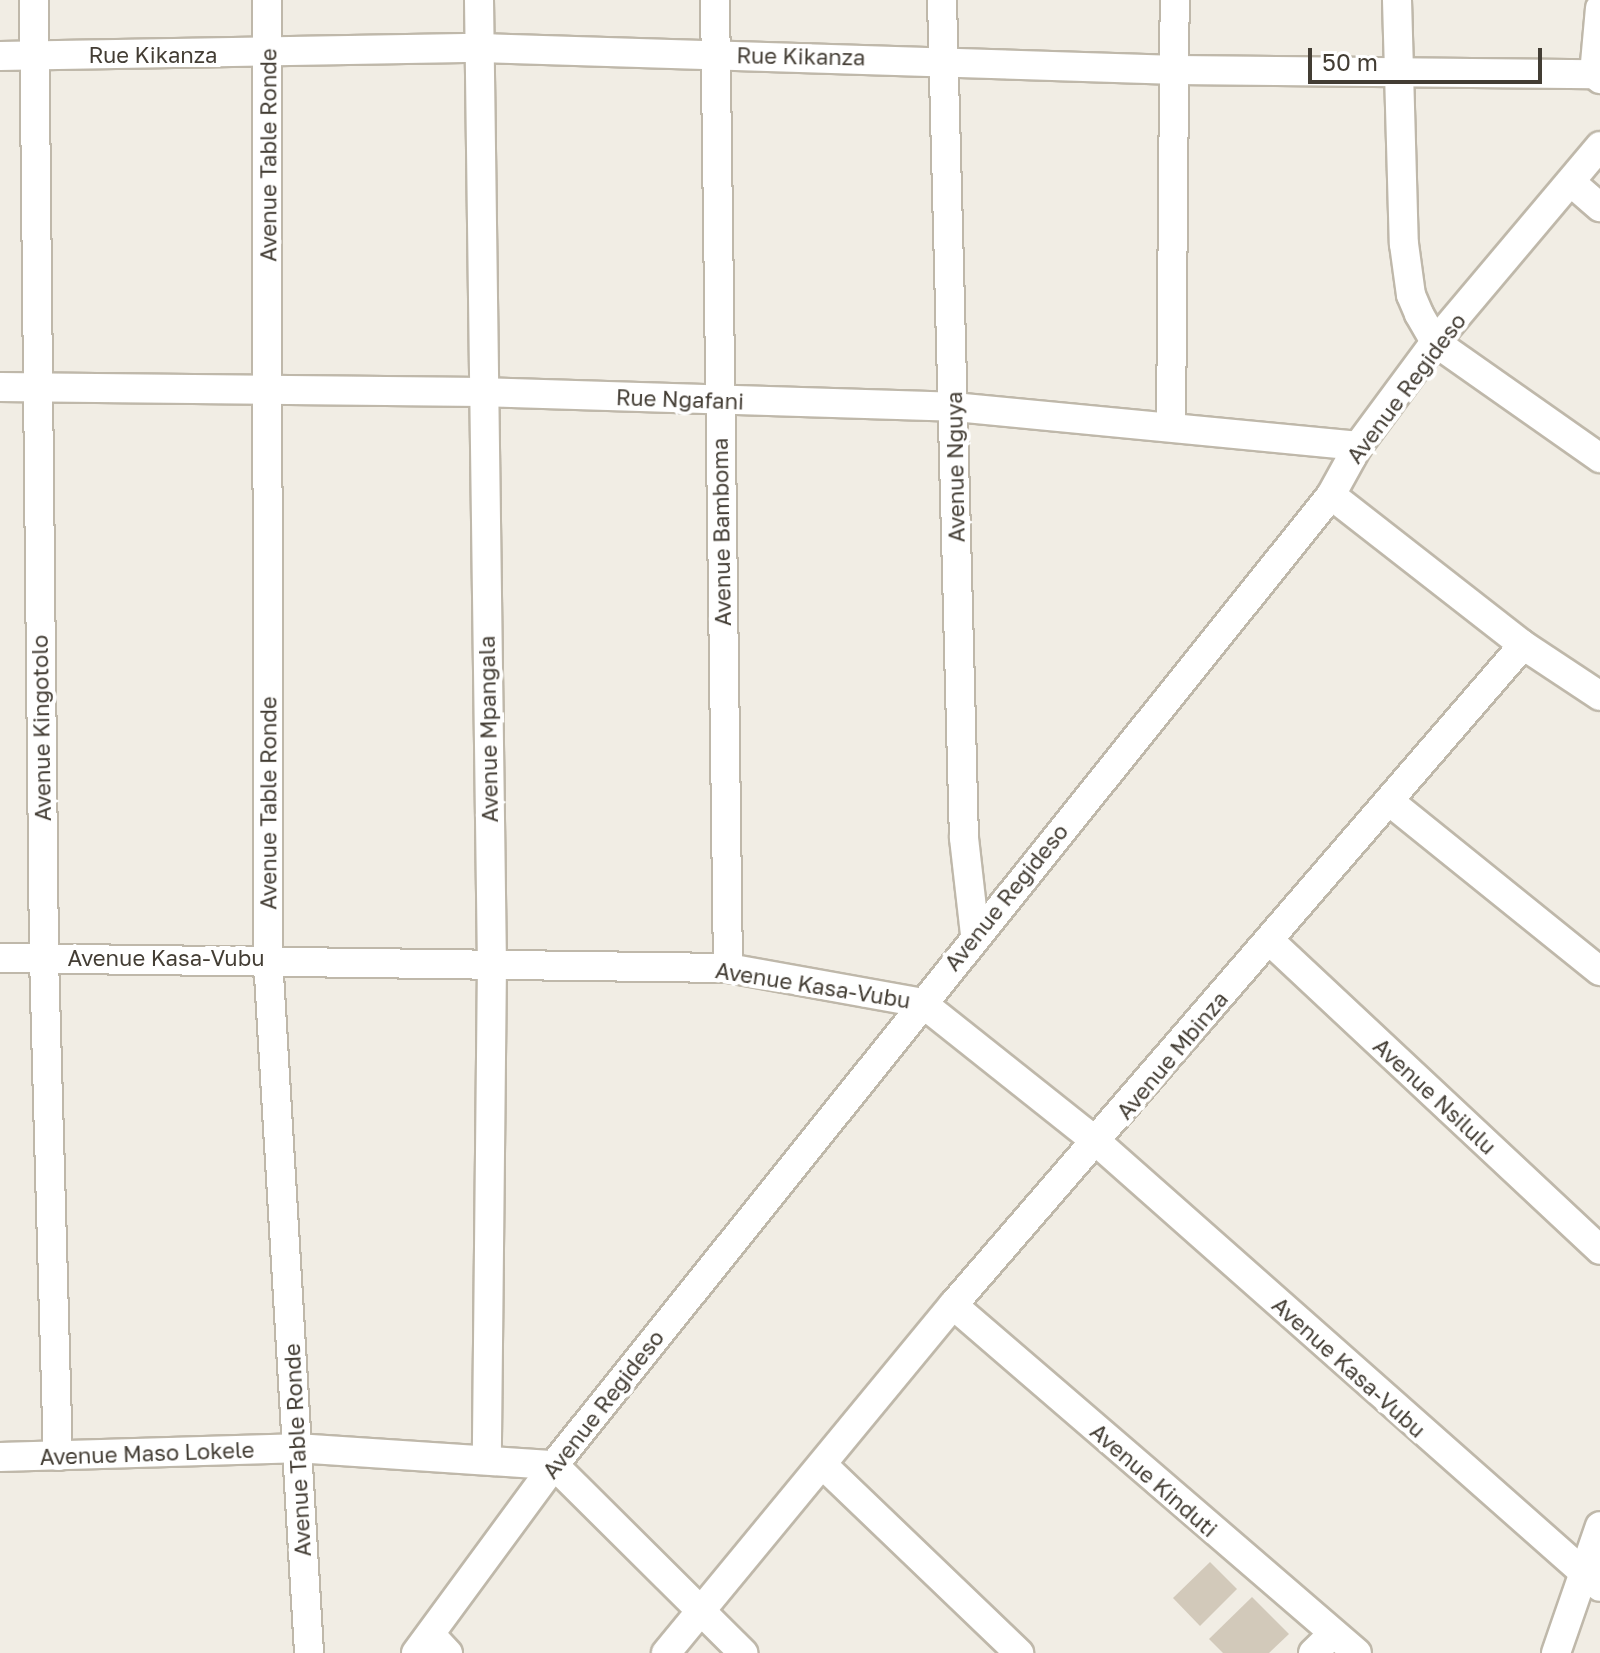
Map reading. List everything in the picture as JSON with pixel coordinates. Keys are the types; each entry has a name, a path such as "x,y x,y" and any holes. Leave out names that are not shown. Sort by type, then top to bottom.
{"street":[{"name":"Avenue Kingotolo","path":"34,0 44,958 58,1456"},
{"name":"Avenue Table Ronde","path":"267,0 268,958 309,1653"},
{"name":"Avenue Mpangala","path":"479,0 492,962 487,1459"},
{"name":"Avenue Bamboma","path":"715,0 728,968"},
{"name":"Avenue Nguya","path":"942,0 964,838 975,934"},
{"path":"1171,425 1178,70 1175,0"},
{"path":"1397,0 1407,276 1435,342 1600,458"},
{"path":"1597,77 1600,8"},
{"name":"Rue Kikanza","path":"0,56 268,54 479,48 943,59 1178,70 1597,77"},
{"name":"Avenue Regideso","path":"432,1647 554,1465 975,934 1331,495 1358,446 1435,342 1572,183 1600,146"},
{"path":"1572,183 1600,207"},
{"name":"Rue Ngafani","path":"0,387 482,392 954,407 1171,425 1358,446"},
{"path":"1331,495 1523,645 1600,696"},
{"name":"Avenue Mbinza","path":"666,1653 705,1611 953,1305 1098,1143 1523,645"},
{"path":"1389,801 1600,971"},
{"name":"Avenue Nsilulu","path":"1270,941 1600,1250"},
{"name":"Avenue Kasa-Vubu","path":"0,958 268,958 728,968 922,1003 1098,1143 1590,1580"},
{"name":"Avenue Kinduti","path":"953,1305 1323,1643 1357,1653"},
{"name":"Avenue Maso Lokele","path":"0,1457 296,1448 554,1465"},
{"path":"554,1465 705,1611 743,1653"},
{"path":"823,1465 1019,1653"},
{"path":"1556,1653 1590,1580 1600,1526"}],"building":[{"path":"1210,1562 1237,1589 1200,1626 1173,1598"},
{"path":"1252,1597 1289,1634 1269,1653 1223,1653 1209,1639"}]}
